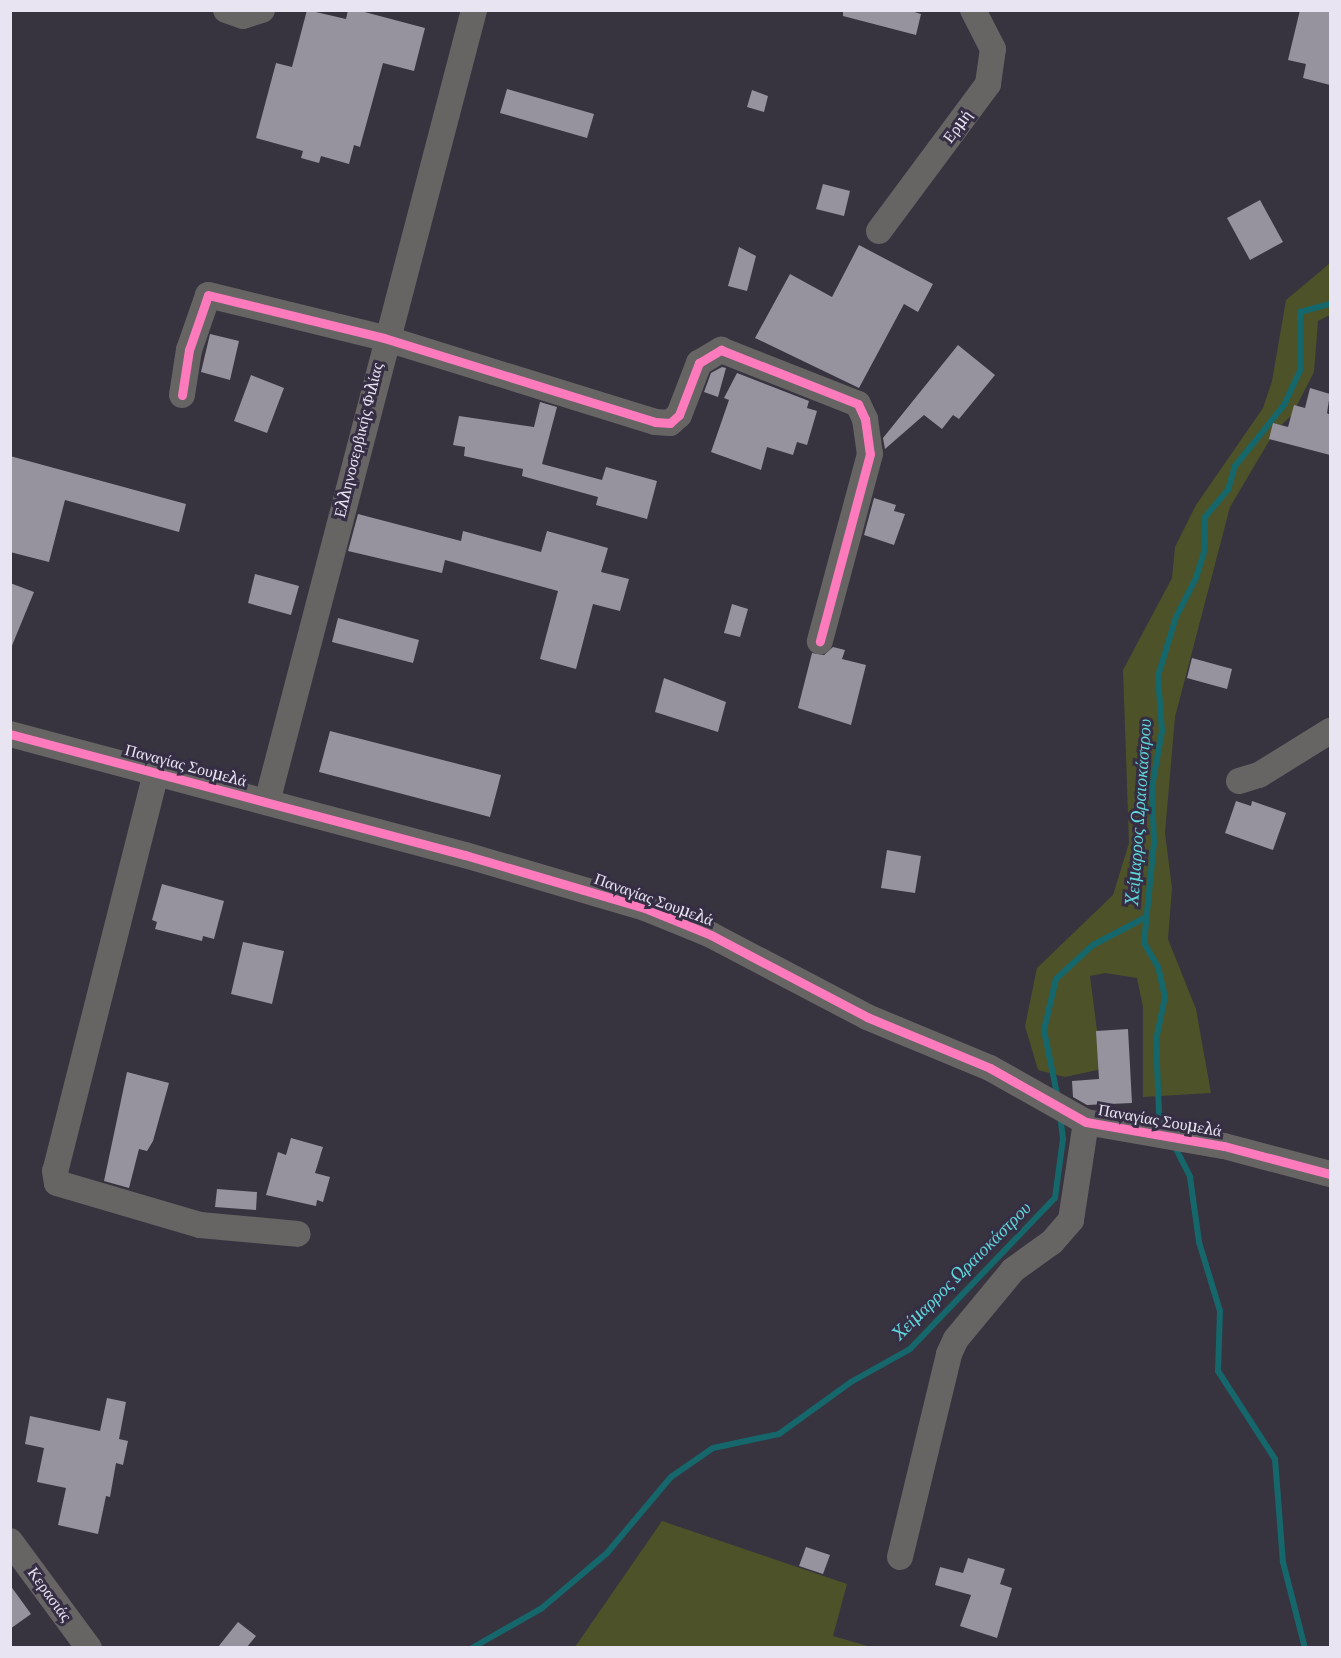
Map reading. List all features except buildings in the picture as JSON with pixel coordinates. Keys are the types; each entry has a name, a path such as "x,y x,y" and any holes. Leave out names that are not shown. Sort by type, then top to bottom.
{"street":[{"path":"226,10 243,16 262,10"},
{"name":"Ελληνοσερβικής Φιλίας","path":"267,802 384,338 474,10"},
{"name":"Ερμή","path":"879,231 988,84 993,49 973,10"},
{"path":"182,395 189,350 208,295 384,338 655,422 670,423 679,415 699,363 721,350 858,404 870,454 820,641"},
{"path":"1239,781 1259,775 1330,731"},
{"name":"Παναγίας Σουμελά","path":"10,734 566,883 683,922 830,999 990,1068 1078,1117 1224,1146 1330,1174"},
{"path":"156,773 55,1171 57,1182 200,1225 298,1234"},
{"path":"900,1557 949,1354 956,1339 1013,1270 1052,1242 1071,1220 1078,1117"},
{"name":"Κερασιάς","path":"10,1541 89,1647"}],"green space":[{"path":"1330,263 1330,315 1318,321 1314,372 1292,415 1275,431 1230,507 1175,717 1165,833 1172,888 1168,939 1196,1009 1211,1093 1143,1097 1143,1007 1137,978 1105,973 1090,976 1102,1069 1065,1077 1038,1070 1025,1026 1037,968 1113,895 1129,843 1123,670 1172,578 1175,547 1196,505 1263,408 1272,381 1286,300"},
{"path":"662,1521 847,1584 833,1636 871,1647 575,1647"}],"waterway":[{"name":"Χείμαρρος Ωραιοκάστρου","path":"1167,1130 1159,1112 1156,1040 1165,997 1158,967 1144,943 1154,843 1152,787 1162,731 1158,676 1176,617 1196,578 1204,551 1205,517 1228,490 1235,466 1284,405 1300,370 1300,312 1330,304"},
{"name":"Χείμαρρος Ωραιοκάστρου","path":"1058,1099 1044,1030 1056,979 1093,945 1146,917"},
{"name":"Χείμαρρος Ωραιοκάστρου","path":"472,1648 542,1608 607,1553 671,1477 713,1448 779,1434 851,1382 910,1349 1055,1198 1063,1139 1060,1115"},
{"name":"Χείμαρρος Ωραιοκάστρου","path":"1174,1145 1190,1177 1199,1242 1220,1311 1218,1371 1275,1459 1283,1562 1305,1648"}],"cycle path":[{"path":"182,395 189,350 208,295 384,338 655,422 670,423 679,415 699,363 721,350 858,404 865,419 870,454 820,641"},
{"path":"10,734 465,855 645,908 711,935 867,1017 990,1068 1086,1122 1224,1146 1330,1174"}]}
